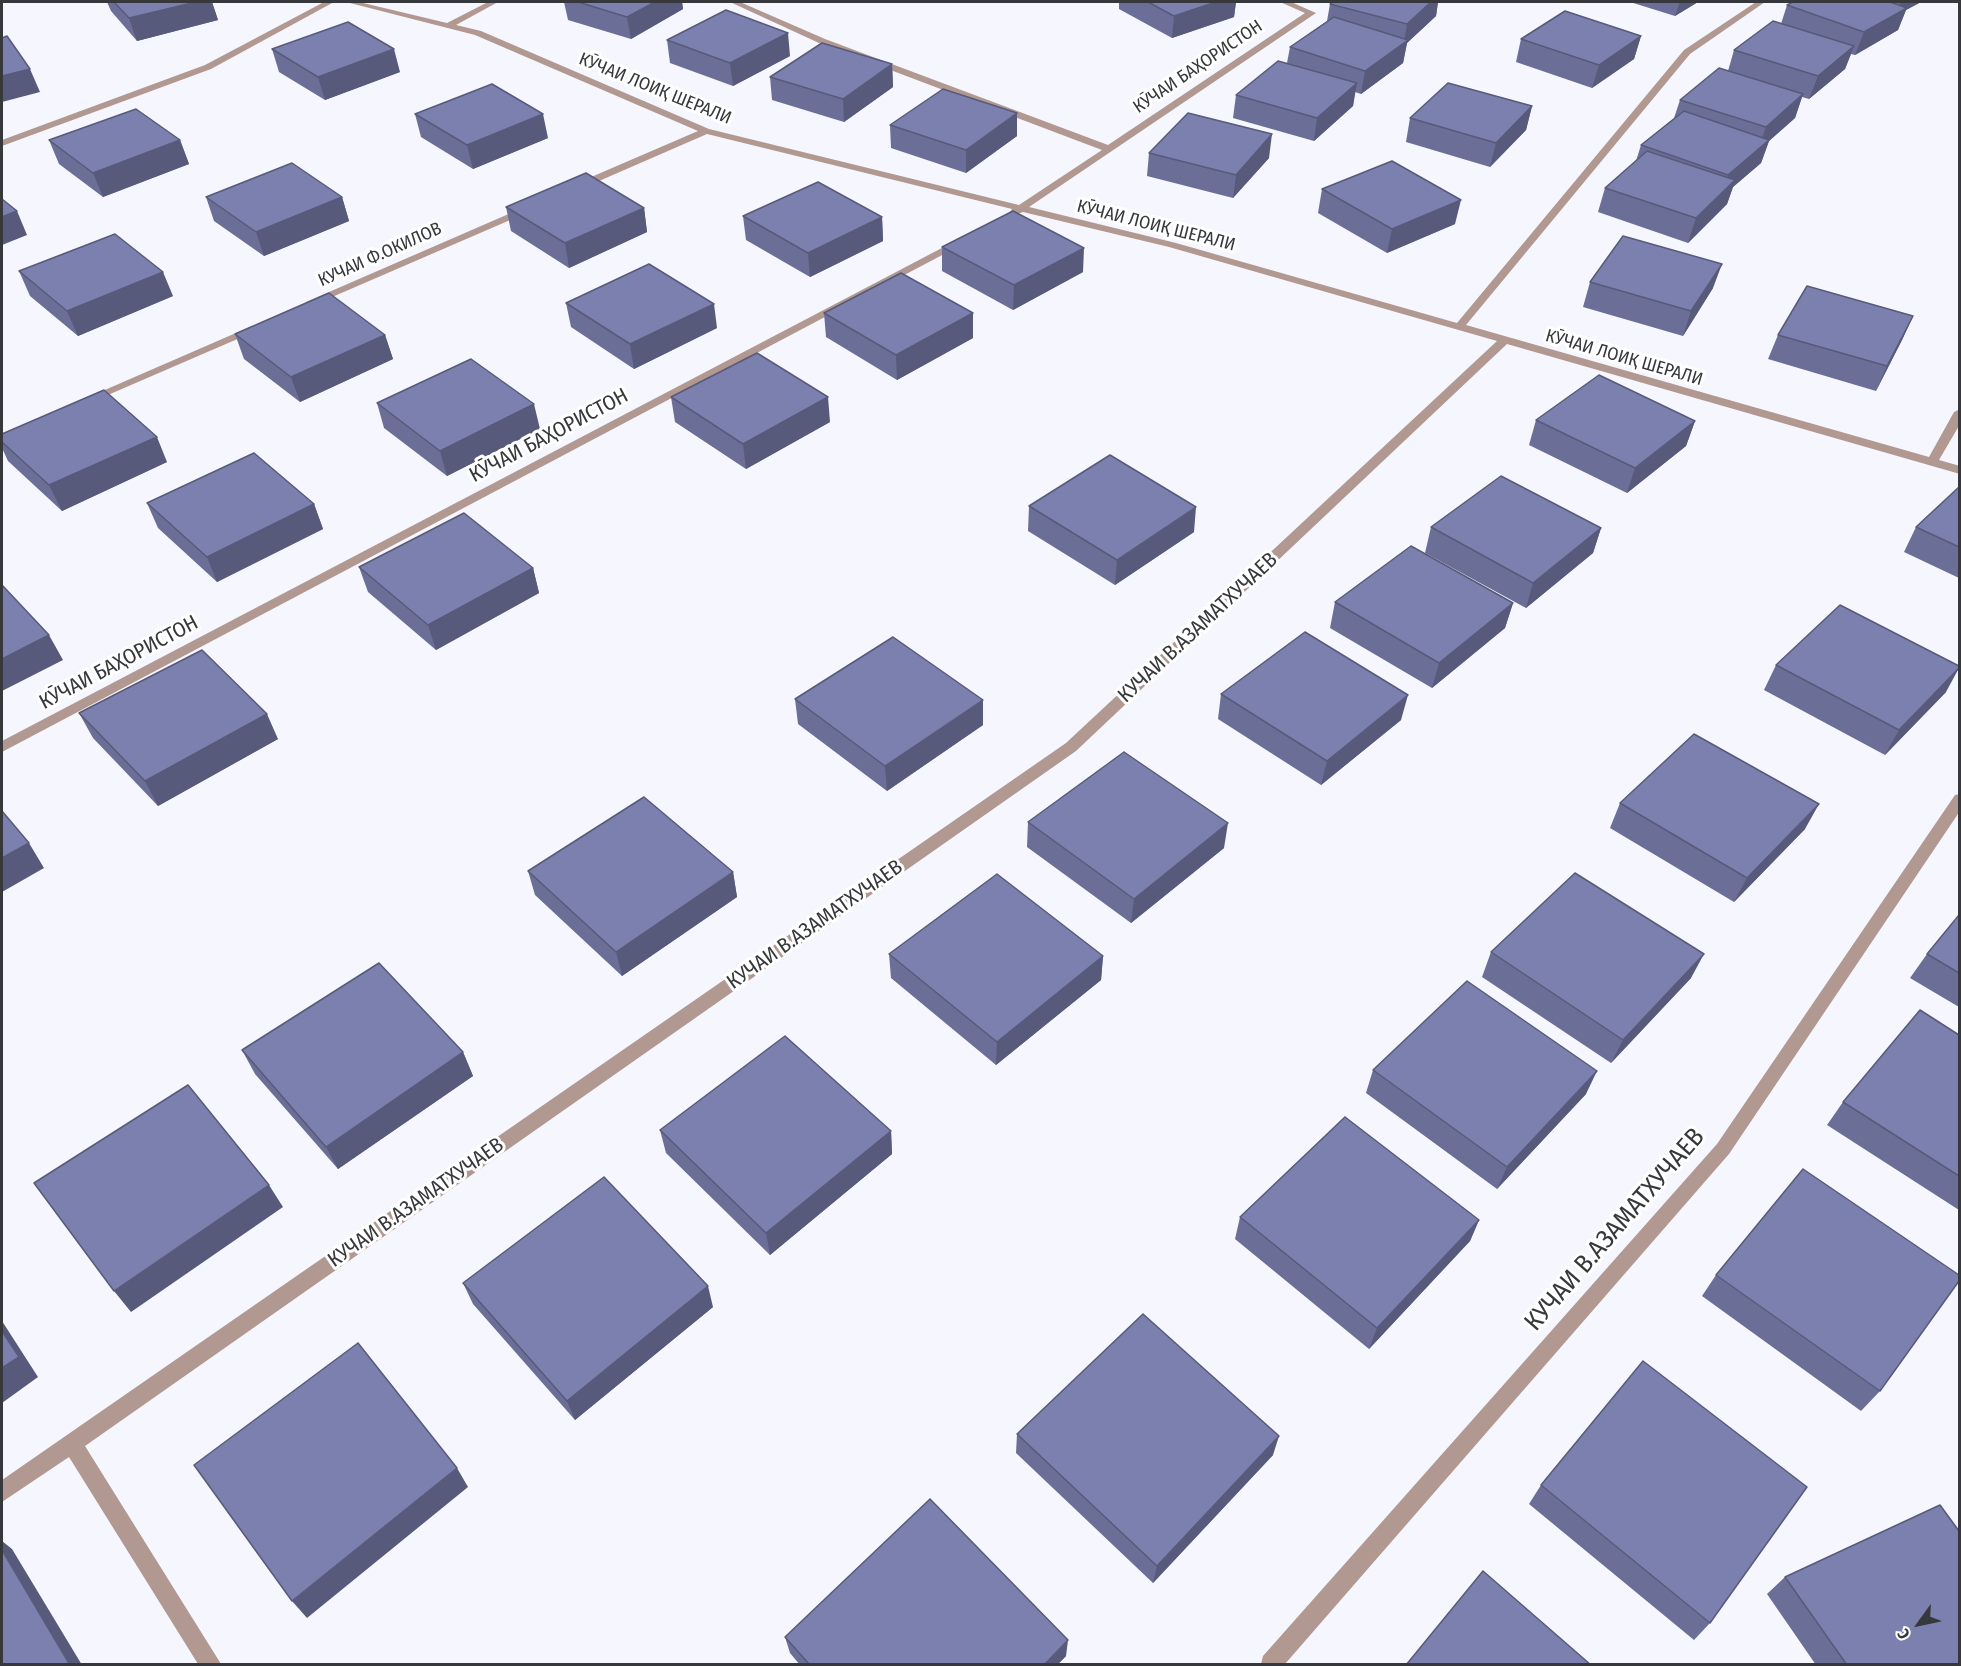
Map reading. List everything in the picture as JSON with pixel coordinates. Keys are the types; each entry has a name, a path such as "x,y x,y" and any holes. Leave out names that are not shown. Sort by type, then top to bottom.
{"street":[{"path":"2,143 208,67 330,2"},
{"name":"КӮЧАИ ЛОИҚ ШЕРАЛИ","path":"350,2 478,33 706,131 1172,245 1959,470"},
{"path":"447,26 494,2"},
{"path":"734,2 822,41 1109,149"},
{"name":"КӮЧАИ БАҲОРИСТОН","path":"999,220 1020,209 1312,13 1284,2"},
{"path":"1459,327 1687,52 1761,2"},
{"path":"565,192 706,131"},
{"name":"КУЧАИ Ф.ОКИЛОВ","path":"305,305 544,202"},
{"name":"КӮЧАИ БАҲОРИСТОН","path":"2,747 968,237"},
{"path":"77,404 262,324"},
{"name":"КУЧАИ В.АЗАМАТХУЧАЕВ","path":"2,1492 1071,747 1504,341"},
{"path":"1932,462 1959,412"},
{"name":"КУЧАИ В.АЗАМАТХУЧАЕВ","path":"1271,1665 1723,1149 1959,800"},
{"path":"72,1443 210,1665"}],"building":[{"path":"114,2 196,2 129,18"},
{"path":"578,2 655,2 627,17"},
{"path":"1148,2 1216,2 1174,16"},
{"path":"1333,2 1431,2 1407,24 1330,4"},
{"path":"1793,2 1890,2 1907,8 1864,32 1787,5"},
{"path":"726,10 788,33 730,63 667,40"},
{"path":"1565,11 1641,36 1599,65 1521,39"},
{"path":"1334,17 1408,40 1365,71 1290,47"},
{"path":"1773,21 1854,46 1818,76 1734,50"},
{"path":"348,22 394,49 318,77 272,49"},
{"path":"7,36 30,69 2,76 2,38"},
{"path":"822,43 892,64 843,99 770,77"},
{"path":"1278,61 1357,83 1317,118 1236,95"},
{"path":"1719,68 1803,94 1766,127 1680,100"},
{"path":"1448,83 1532,106 1496,143 1410,118"},
{"path":"492,84 543,114 467,145 415,114"},
{"path":"943,89 1017,113 966,150 890,125"},
{"path":"136,109 180,140 93,173 49,140"},
{"path":"1684,111 1769,140 1728,175 1641,145"},
{"path":"1188,113 1272,134 1236,175 1149,153"},
{"path":"1647,151 1735,180 1696,218 1605,188"},
{"path":"1392,161 1461,200 1392,229 1322,189"},
{"path":"292,163 342,197 256,232 206,197"},
{"path":"586,173 644,208 565,243 506,207"},
{"path":"818,182 882,217 808,253 743,216"},
{"path":"2,199 17,211 2,217"},
{"path":"1013,211 1084,248 1014,285 942,247"},
{"path":"115,234 163,272 67,311 19,271"},
{"path":"1623,236 1722,264 1691,311 1590,282"},
{"path":"649,264 714,304 630,344 566,303"},
{"path":"901,273 973,313 896,355 824,313"},
{"path":"1807,286 1913,316 1887,366 1778,335"},
{"path":"329,293 385,335 291,377 235,334"},
{"path":"757,353 828,397 743,444 671,397"},
{"path":"471,359 534,404 440,451 377,403"},
{"path":"1599,375 1695,421 1635,468 1536,420"},
{"path":"104,390 157,437 49,485 2,442 2,434"},
{"path":"254,453 314,504 207,557 147,503"},
{"path":"1110,455 1196,507 1117,560 1029,506"},
{"path":"1501,476 1601,528 1533,583 1431,527"},
{"path":"1959,487 1959,547 1916,527"},
{"path":"464,513 533,568 428,625 359,567"},
{"path":"1411,546 1513,603 1439,663 1335,602"},
{"path":"2,585 49,635 2,659"},
{"path":"1840,605 1959,666 1899,730 1776,665"},
{"path":"1305,632 1408,695 1327,761 1221,694"},
{"path":"893,637 983,700 885,766 795,699"},
{"path":"202,650 267,714 145,781 79,713"},
{"path":"1694,734 1819,804 1747,878 1620,803"},
{"path":"1124,752 1228,823 1134,899 1028,822"},
{"path":"644,797 733,872 616,952 528,871"},
{"path":"2,811 29,843 2,858"},
{"path":"1575,873 1704,954 1623,1040 1491,952"},
{"path":"997,874 1103,956 997,1042 889,954"},
{"path":"1959,915 1959,973 1927,954"},
{"path":"379,963 463,1052 326,1147 242,1050"},
{"path":"1467,981 1597,1071 1507,1167 1373,1070"},
{"path":"1920,1010 1959,1035 1959,1176 1843,1102"},
{"path":"785,1036 891,1131 766,1233 660,1130"},
{"path":"188,1085 269,1185 114,1291 34,1183"},
{"path":"1345,1117 1479,1220 1377,1328 1240,1217"},
{"path":"1803,1169 1959,1275 1959,1281 1880,1391 1716,1275"},
{"path":"604,1177 708,1286 567,1401 463,1283"},
{"path":"1143,1314 1279,1436 1157,1566 1017,1434"},
{"path":"2,1331 19,1357 2,1368"},
{"path":"358,1343 457,1468 292,1601 194,1465"},
{"path":"1643,1361 1807,1487 1710,1623 1541,1485"},
{"path":"930,1499 1068,1640 1044,1665 810,1665 785,1637"},
{"path":"1940,1505 1959,1531 1959,1665 1847,1665 1785,1577"},
{"path":"2,1550 70,1665 2,1665"},
{"path":"1483,1571 1591,1665 1406,1665"}]}
